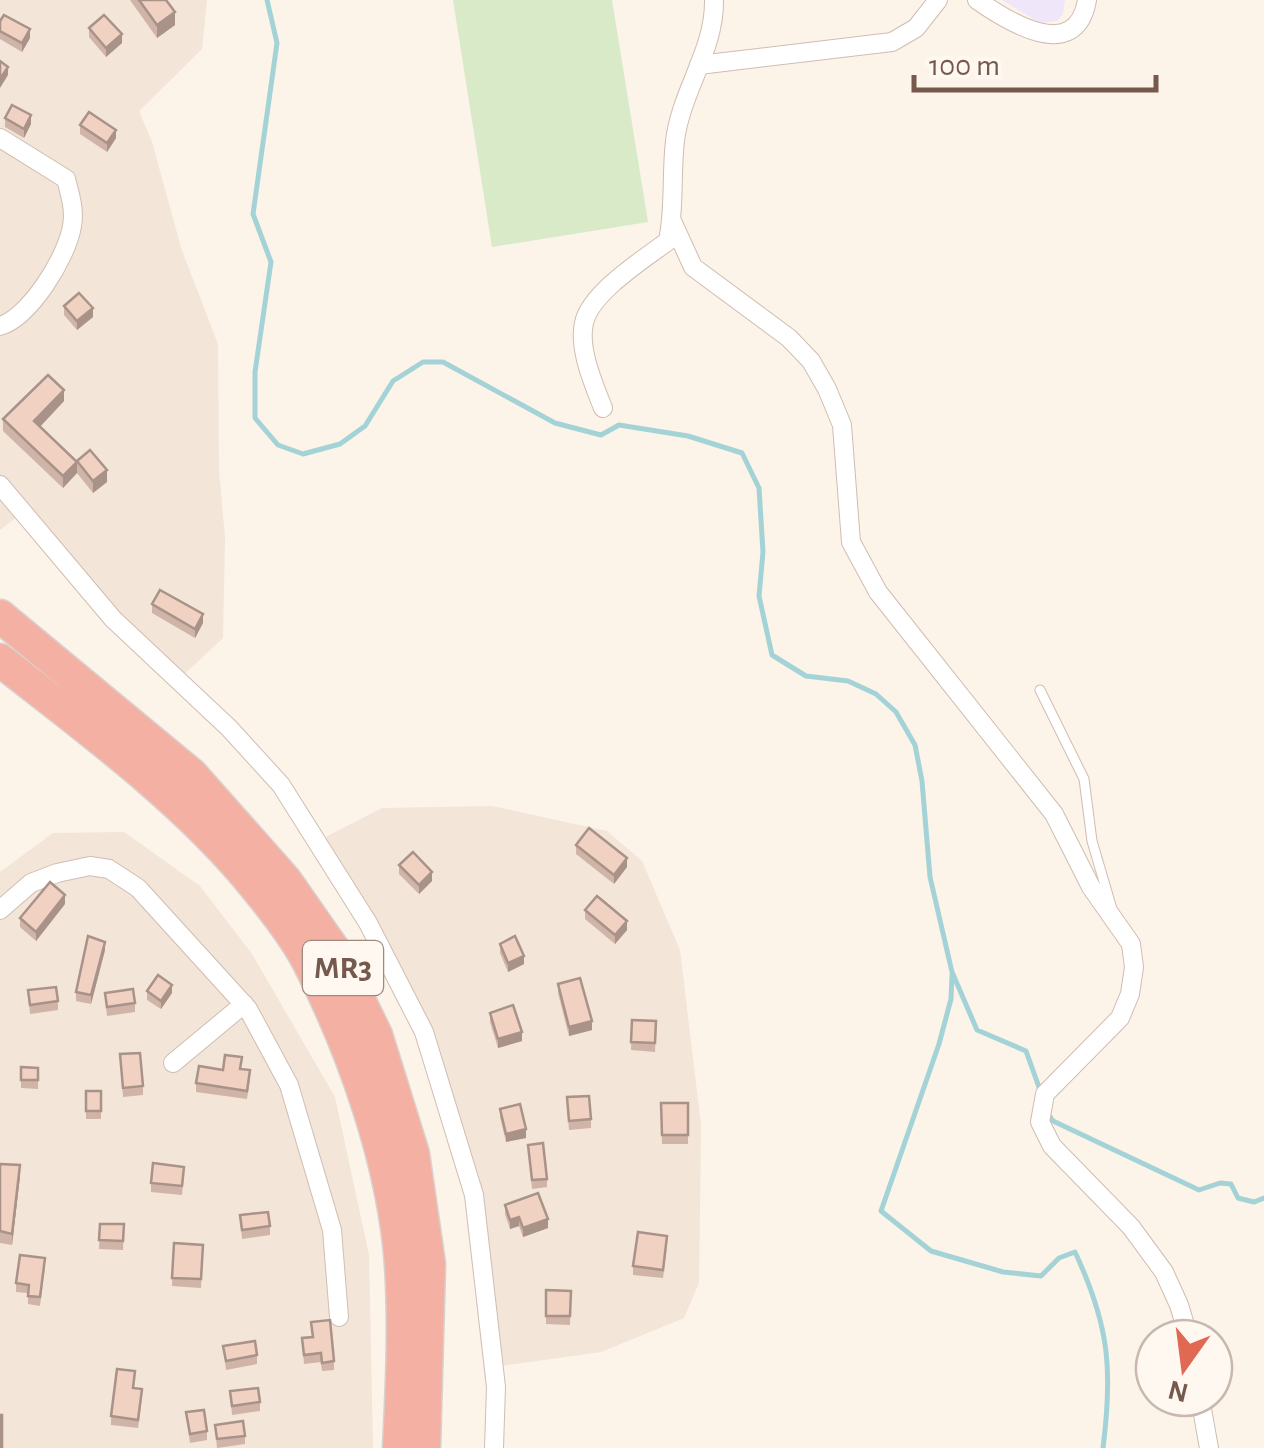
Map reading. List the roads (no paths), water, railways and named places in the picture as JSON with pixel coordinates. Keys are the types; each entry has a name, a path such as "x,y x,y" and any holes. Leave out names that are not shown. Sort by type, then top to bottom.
{"highway":[{"name":"MR3","path":"3,618 192,775 284,880 336,953 376,1035 413,1154 428,1264 424,1448"},
{"name":"MR3","path":"0,660 125,758 186,812 246,875 307,958 351,1061 383,1156 401,1264 400,1448"},
{"path":"0,676 125,758"}],"street":[{"path":"603,408 584,348 584,323 595,301 668,241 674,141 686,94 714,25 714,0"},
{"path":"699,65 892,42 916,28 938,0"},
{"path":"977,0 1007,21 1037,34 1061,33 1073,26 1086,0"},
{"path":"0,138 66,179 72,228 39,297 14,322 0,326"},
{"path":"672,221 693,267 767,320 811,361 828,389 842,425 851,542 859,562 878,592 1054,814 1091,887 1131,944 1134,956 1130,994 1120,1018 1058,1078 1046,1094 1040,1122 1052,1146 1131,1226 1164,1272 1183,1318"},
{"path":"0,484 113,619 228,728 281,786 376,938 424,1032 474,1195 496,1388 494,1448"},
{"path":"0,910 31,883 56,873 90,866 110,869 138,888 244,1004 289,1085 332,1230 339,1316"},
{"path":"173,1063 244,1004"},
{"path":"1204,1418 1209,1448"}],"lane":[{"path":"1040,690 1084,778 1095,853 1115,921"}],"waterway":[{"path":"267,0 277,43 253,214 271,262 255,372 255,418 278,445 303,454 340,444 365,426 393,381 423,362 443,362 555,423 601,435 619,425 688,436 742,453 759,488 763,552 759,596 772,655 806,676 848,681 876,694 896,712 915,745 930,877 952,972 977,1030 1026,1051 1040,1090"},
{"path":"952,975 951,999 939,1044 881,1211 931,1251 1003,1272 1041,1276 1059,1258 1075,1252 1095,1302 1106,1348 1108,1394 1103,1448"},
{"path":"1048,1114 1053,1121 1199,1190 1220,1183 1231,1184 1238,1198 1254,1202 1264,1198"}]}
